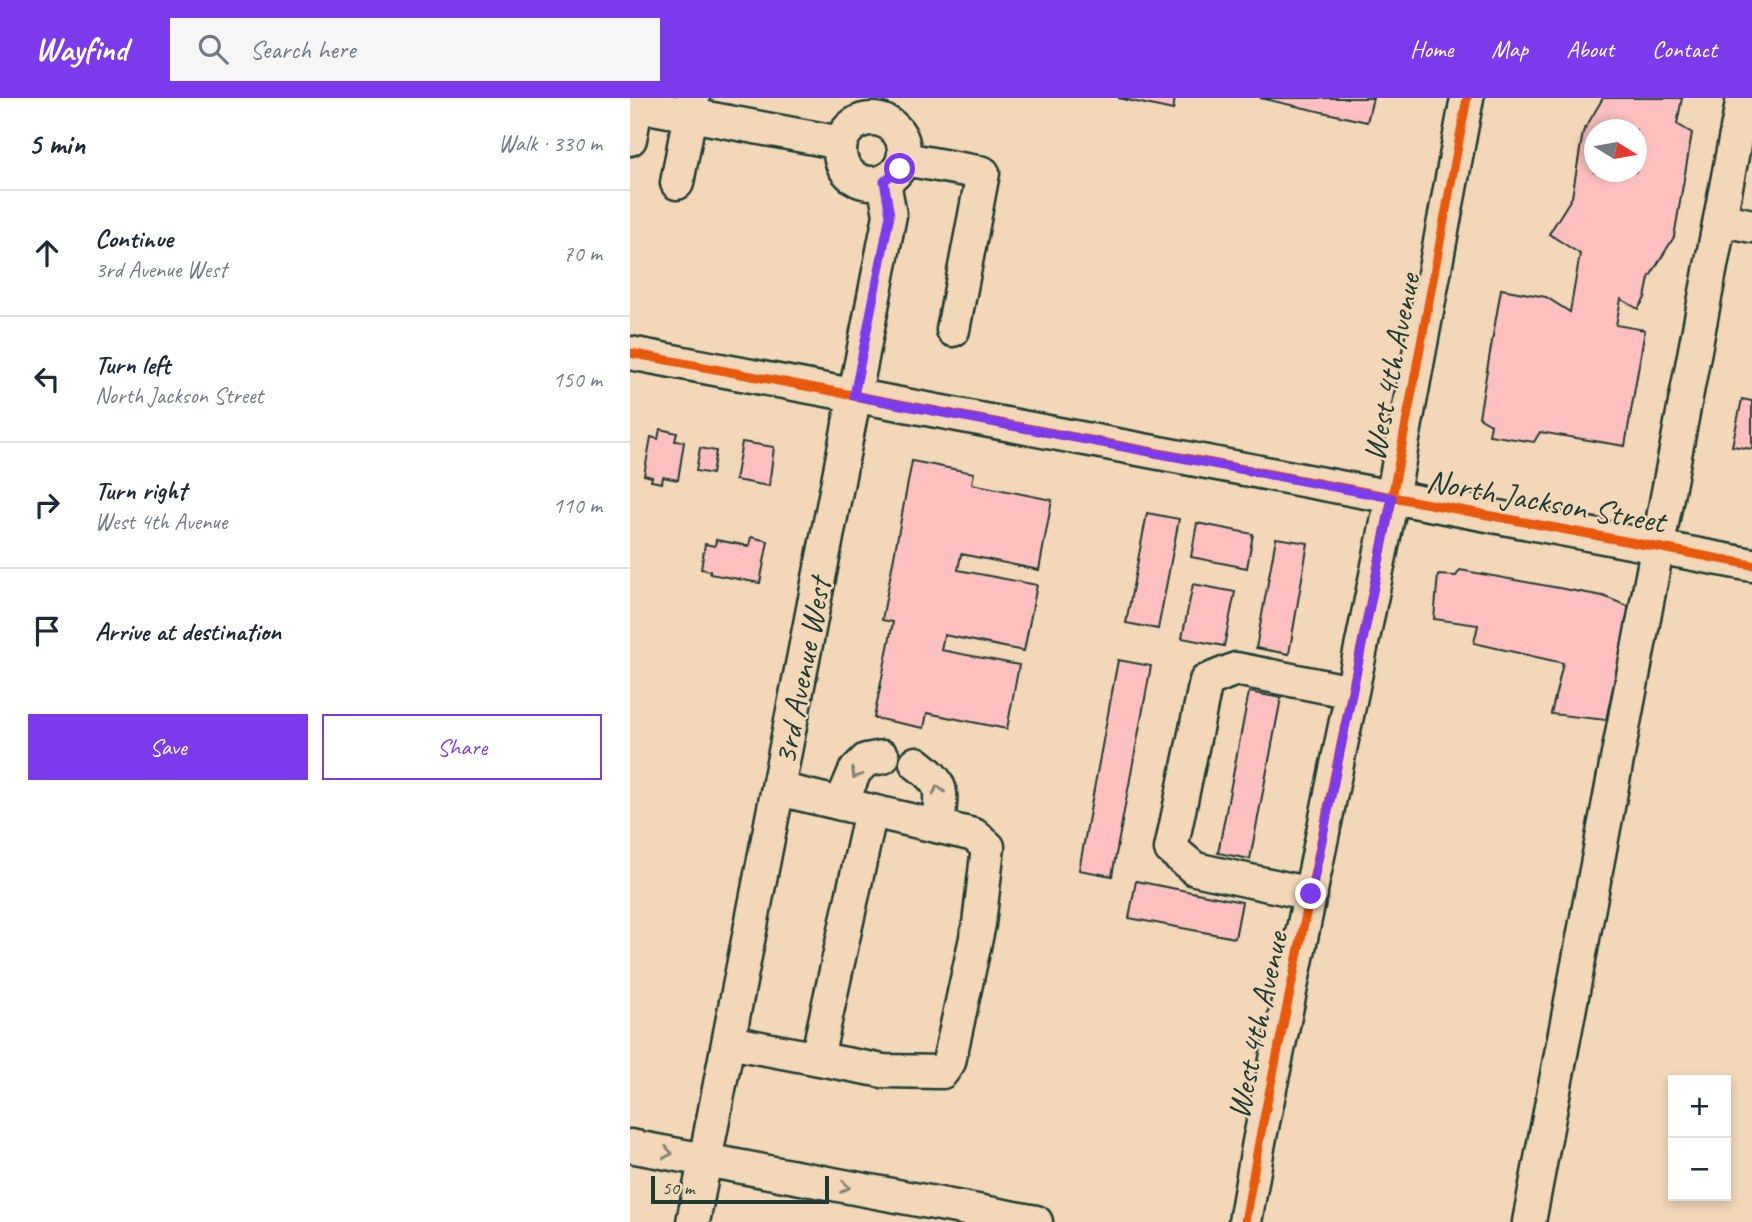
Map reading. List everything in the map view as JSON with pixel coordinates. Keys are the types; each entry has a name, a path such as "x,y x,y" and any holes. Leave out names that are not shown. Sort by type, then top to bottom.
{"street":[{"name":"West 4th Avenue","path":"1245,1222 1392,498 1467,98"},
{"path":"630,139 638,102 691,106 841,143"},
{"path":"1529,1222 1720,219 1746,103"},
{"path":"677,183 691,106"},
{"path":"875,118 886,121 895,128 902,137 905,148 894,170 874,184 864,183 847,172 840,153 841,143 854,124 875,118"},
{"path":"894,170 983,173 953,330"},
{"name":"3rd Avenue West","path":"694,1222 890,215 894,170"},
{"path":"1720,219 1752,226"},
{"name":"North Jackson Street","path":"630,353 1752,565"},
{"path":"1311,894 1195,869 1171,849 1206,681 1236,669 1352,692"},
{"path":"817,1058 856,808 855,771 866,760 883,757"},
{"path":"916,763 935,778 941,792 938,826"},
{"path":"729,1042 894,1071 942,1072 949,1062 979,924 988,847 975,835 778,789"},
{"path":"630,1146 1036,1222"}],"building":[{"path":"1118,98 1175,98 1173,110"},
{"path":"1260,98 1373,98 1367,122"},
{"path":"1603,98 1682,98 1677,124 1692,133 1674,237 1649,278 1645,298 1638,309 1621,299 1616,325 1645,330 1625,446 1540,432 1534,442 1489,435 1491,424 1479,417 1501,289 1546,297 1570,312 1580,254 1549,234 1572,197 1584,130 1584,182 1647,182 1647,119 1591,119"},
{"path":"1742,399 1752,401 1752,449 1732,446"},
{"path":"660,429 677,433 675,441 684,442 678,480 663,477 662,483 651,481 652,477 644,475 651,437 658,439"},
{"path":"742,442 774,447 769,486 735,480"},
{"path":"700,448 716,451 712,474 696,471"},
{"path":"912,461 974,473 972,484 1052,500 1039,570 961,554 958,570 1037,585 1024,651 944,635 941,650 1019,665 1007,729 927,713 924,728 874,718 893,622 882,620"},
{"path":"1147,513 1179,519 1158,629 1126,623"},
{"path":"1197,523 1253,534 1247,568 1191,557"},
{"path":"751,537 768,541 760,583 710,574 710,571 701,569 705,544 715,546 716,540 749,546"},
{"path":"1276,538 1308,543 1289,654 1256,648"},
{"path":"1460,570 1603,596 1630,607 1606,720 1551,714 1563,663 1474,643 1478,625 1434,619 1438,575 1456,576"},
{"path":"1193,584 1235,592 1224,646 1182,638"},
{"path":"1118,660 1151,666 1112,876 1079,870"},
{"path":"1249,692 1281,698 1250,859 1218,853"},
{"path":"1136,881 1242,902 1235,938 1129,918"}],"cycle path":[{"path":"1245,1222 1259,1142 1392,498 1467,98"},
{"path":"630,353 1752,565"}],"route":[{"path":"900,169 884,181 890,215 854,396 1392,498 1311,894"}]}
